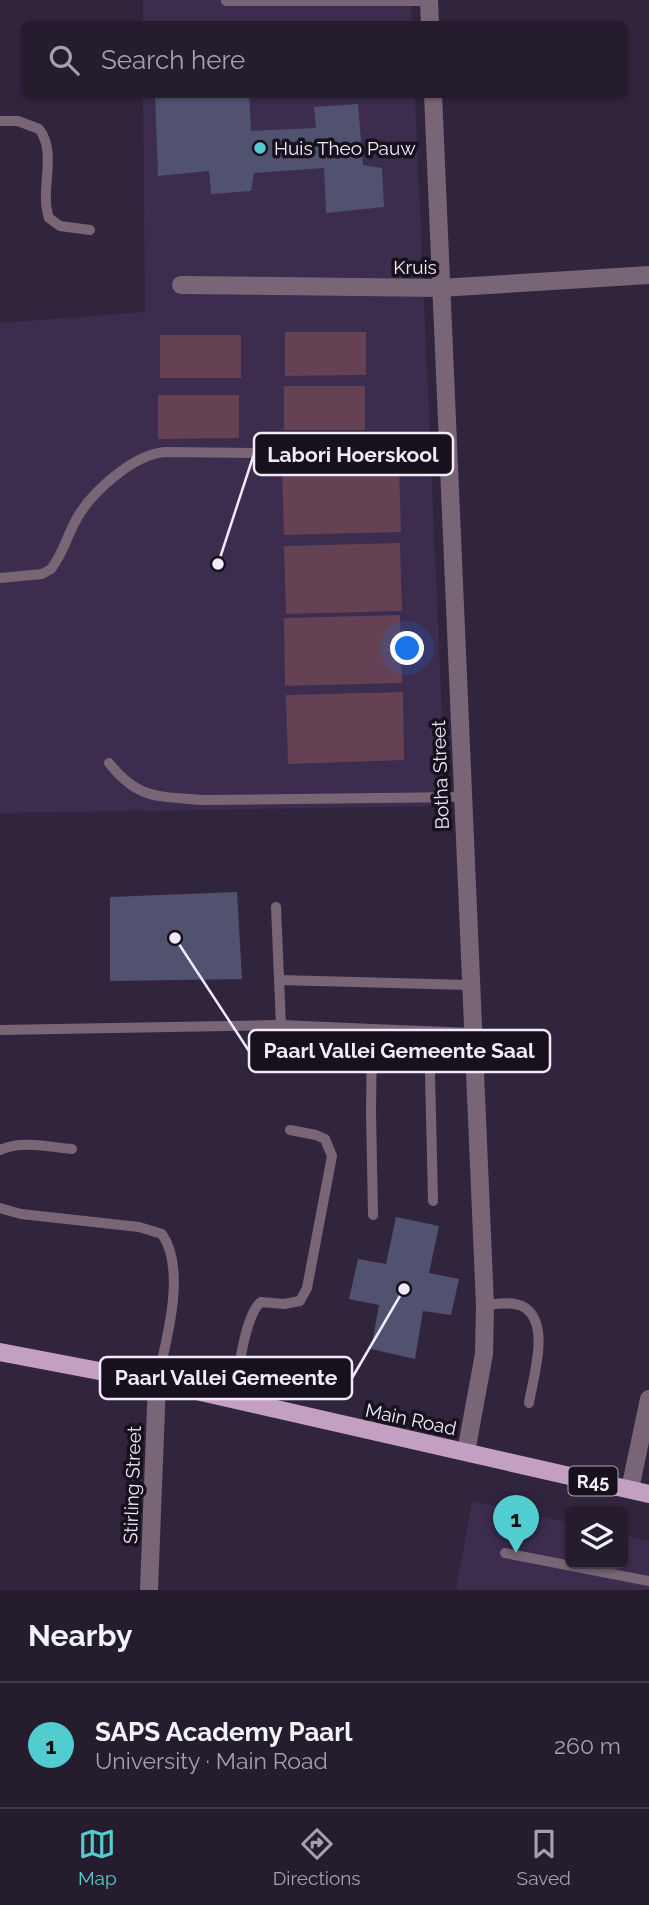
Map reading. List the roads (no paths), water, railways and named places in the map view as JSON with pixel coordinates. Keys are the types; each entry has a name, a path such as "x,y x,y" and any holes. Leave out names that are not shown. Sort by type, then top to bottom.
{"main road":[{"name":"Main Road","path":"0,1352 157,1382 649,1494"}],"street":[{"path":"429,0 430,21"},
{"name":"Botha Street","path":"433,98 469,985 485,1305 484,1353 466,1452"},
{"name":"Kruis","path":"181,285 440,288 649,275"},
{"name":"Stirling Street","path":"149,1590 157,1382"},
{"path":"630,1489 649,1399"}],"lane":[{"path":"226,1 429,0"},
{"path":"0,121 18,121 39,129 47,144 46,205 49,218 60,226 90,230"},
{"path":"0,578 42,575 51,569 85,506 97,492 139,458 149,454 447,452"},
{"path":"109,763 124,782 144,793 181,798 462,797"},
{"path":"276,907 281,1025"},
{"path":"279,980 469,985"},
{"path":"0,1030 281,1025 473,1033"},
{"path":"372,1029 373,1215"},
{"path":"429,1031 433,1201"},
{"path":"233,1400 255,1306 261,1302 284,1304 300,1301 307,1288 332,1156 325,1139 289,1130"},
{"path":"0,1150 20,1144 72,1149"},
{"path":"0,1208 21,1214 139,1227 162,1234 172,1254 173,1282 170,1326 157,1382"},
{"path":"485,1305 511,1303 522,1306 531,1313 537,1323 540,1332 539,1345 529,1403"},
{"path":"505,1553 649,1581"}],"place":[{"name":"Huis Theo Pauw","path":"260,148"},
{"name":"Labori Hoerskool","path":"218,564"},
{"name":"Paarl Vallei Gemeente Saal","path":"175,938"},
{"name":"Paarl Vallei Gemeente","path":"404,1289"},
{"name":"SAPS Academy Paarl","path":"516,1553"}]}
